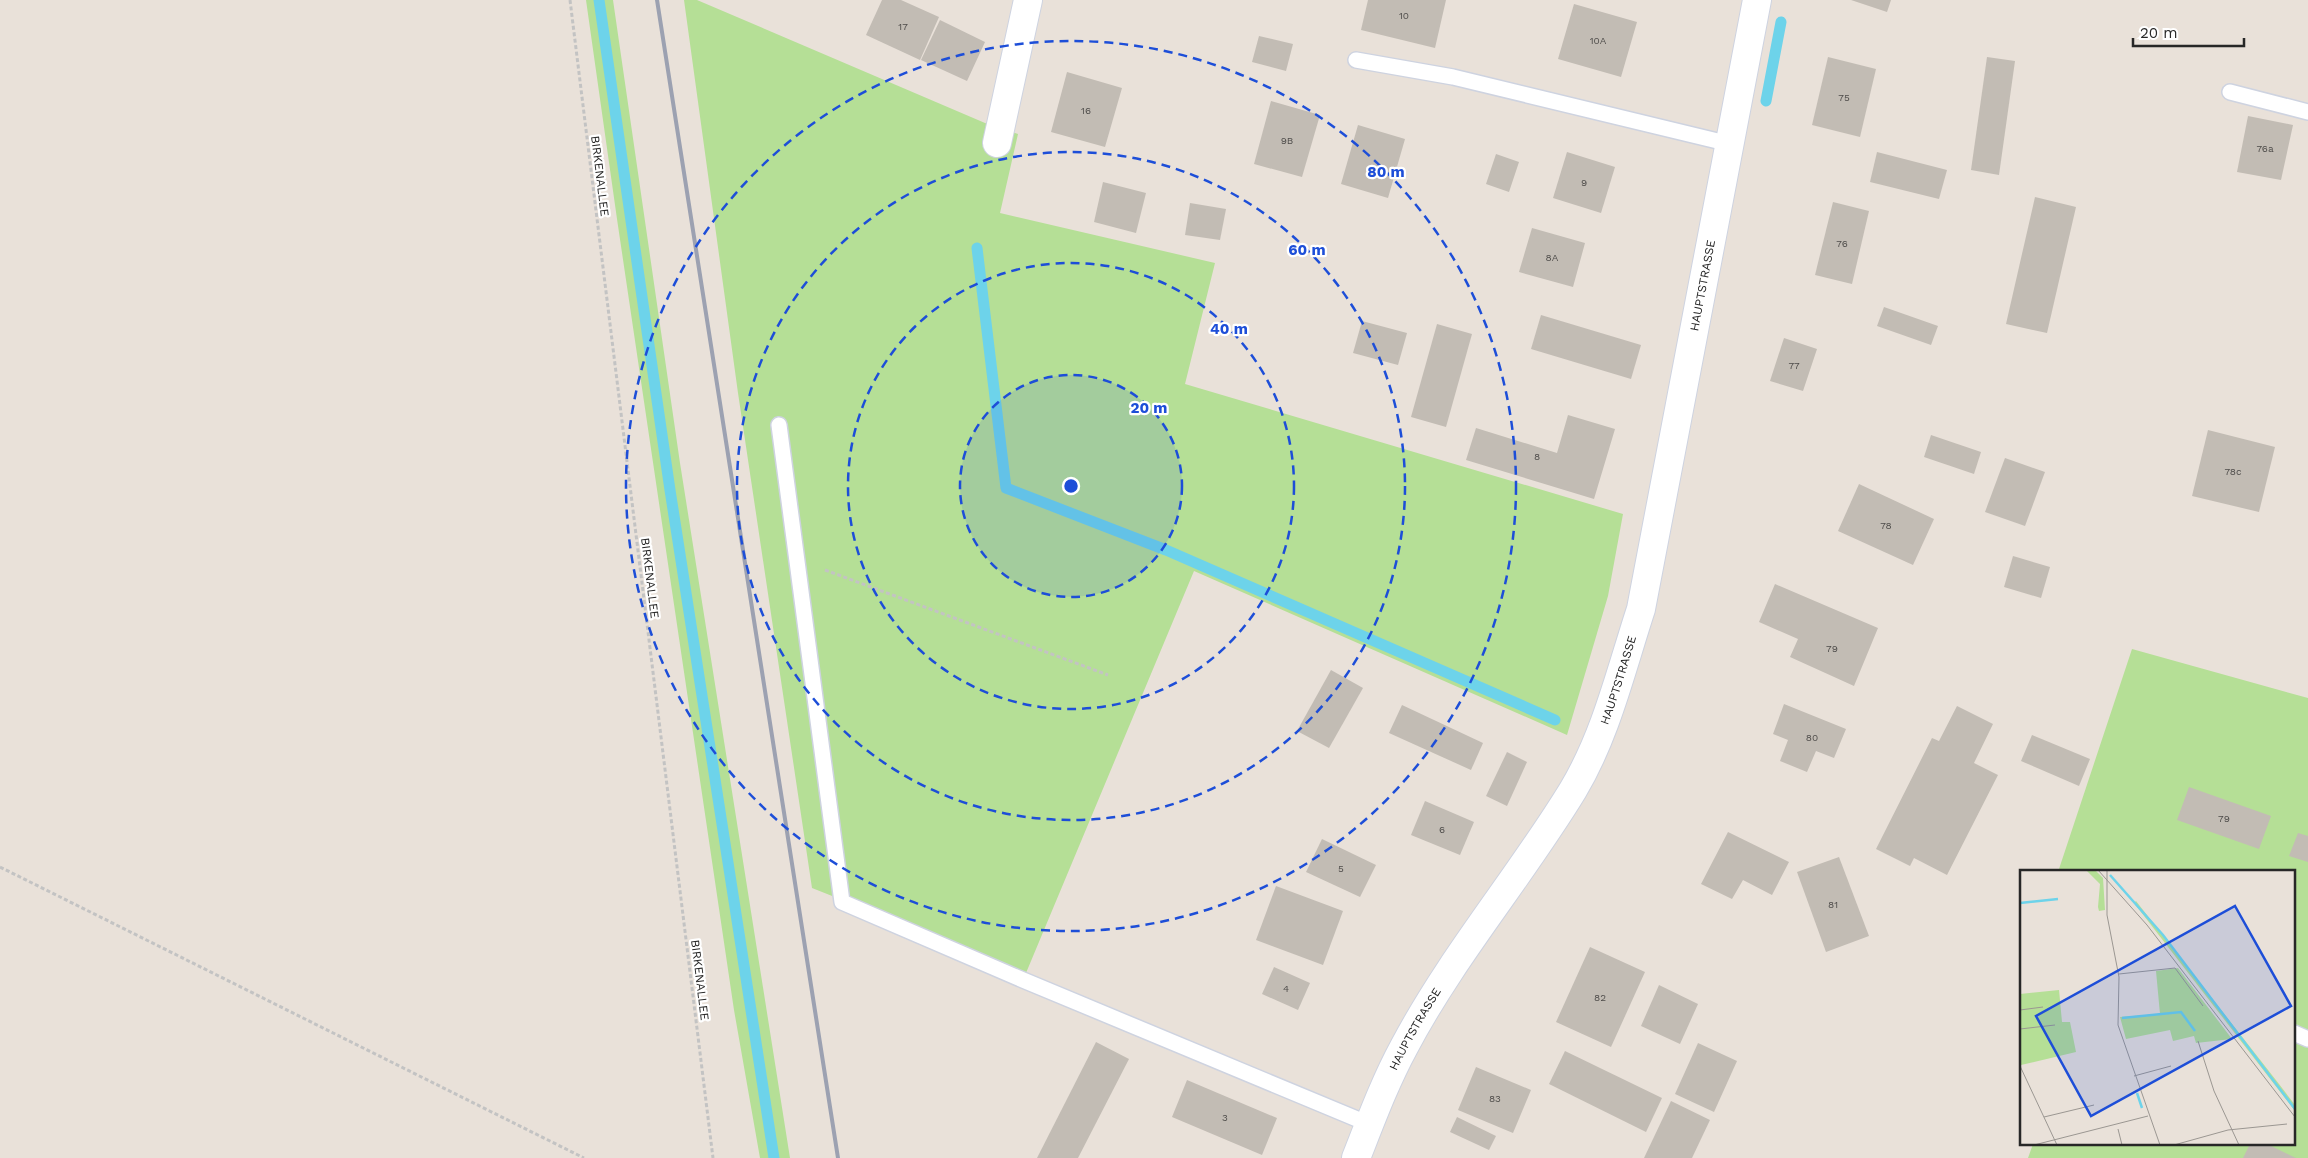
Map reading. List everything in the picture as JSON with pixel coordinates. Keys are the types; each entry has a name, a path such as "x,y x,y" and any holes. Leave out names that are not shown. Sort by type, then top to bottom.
{"street":[{"path":"997,143 1028,0"},
{"name":"HAUPTSTRASSE","path":"1356,1158 1404,1046 1432,1000 1573,789 1595,746 1640,609 1757,0"}],"lane":[{"path":"1356,60 1453,77 1730,144"},
{"path":"2230,92 2308,112"},
{"path":"779,425 842,902 1023,980 1369,1124"},
{"path":"2296,1034 2308,1038"}],"path":[{"name":"BIRKENALLEE","path":"570,0 713,1158"},
{"path":"797,560 1108,674"},
{"path":"0,867 584,1158"}],"green space":[{"path":"586,0 613,0 680,463 790,1158 760,1158 734,1010"},
{"path":"684,0 697,0 985,123 1018,134 1000,213 1215,263 1185,384 1623,514 1608,596 1567,735 1194,571 1026,973 812,888 738,393"},
{"path":"2132,649 2308,698 2308,1158 2028,1158 2032,1146 2296,1146 2296,870 2059,870"}],"building":[{"path":"882,0 901,0 939,17 920,60 866,35"},
{"path":"1368,0 1446,0 1435,48 1361,30"},
{"path":"1851,0 1891,0 1887,12"},
{"path":"1574,4 1637,22 1621,77 1558,59"},
{"path":"940,20 985,42 967,81 921,60"},
{"path":"1259,36 1293,44 1286,71 1252,62"},
{"path":"1828,57 1876,69 1860,137 1812,125"},
{"path":"1987,57 2015,61 1999,175 1971,170"},
{"path":"1067,72 1122,88 1105,147 1051,132"},
{"path":"1271,101 1320,115 1302,177 1254,164"},
{"path":"2248,116 2293,125 2281,180 2237,172"},
{"path":"1358,125 1405,139 1388,198 1341,184"},
{"path":"1567,152 1615,167 1601,213 1553,198"},
{"path":"1877,152 1947,170 1939,199 1870,182"},
{"path":"1496,154 1519,162 1509,192 1486,184"},
{"path":"1103,182 1146,193 1136,233 1094,222"},
{"path":"2035,197 2076,207 2047,333 2006,324"},
{"path":"1833,202 1869,211 1852,284 1815,275"},
{"path":"1190,203 1226,209 1220,240 1185,235"},
{"path":"1532,228 1585,243 1573,287 1519,272"},
{"path":"1884,307 1938,326 1931,345 1877,326"},
{"path":"1541,315 1641,345 1631,379 1531,349"},
{"path":"1362,321 1407,333 1398,365 1353,353"},
{"path":"1437,324 1472,334 1446,427 1411,417"},
{"path":"1784,338 1817,349 1803,391 1770,381"},
{"path":"1568,415 1615,429 1594,499 1466,460 1476,428 1557,453"},
{"path":"2208,430 2275,447 2259,512 2192,496"},
{"path":"1931,435 1981,452 1974,474 1924,457"},
{"path":"2005,458 2045,472 2025,526 1985,512"},
{"path":"1859,484 1934,519 1913,565 1838,531"},
{"path":"2013,556 2050,567 2041,598 2004,587"},
{"path":"1775,584 1878,628 1854,686 1790,657 1798,639 1759,622"},
{"path":"1331,670 1363,688 1329,748 1297,731"},
{"path":"1784,704 1846,729 1834,758 1816,751 1807,772 1780,761 1788,740 1773,734"},
{"path":"1402,705 1483,743 1471,770 1389,733"},
{"path":"1957,706 1993,724 1974,763 1998,775 1947,875 1914,858 1910,866 1876,849 1932,738 1939,741"},
{"path":"2032,735 2090,759 2079,786 2021,761"},
{"path":"1507,752 1527,762 1507,806 1486,796"},
{"path":"2189,787 2271,816 2259,849 2177,820"},
{"path":"1425,801 1474,822 1460,855 1411,835"},
{"path":"1728,832 1789,862 1772,895 1743,880 1732,899 1701,884"},
{"path":"2298,833 2308,836 2308,862 2289,856"},
{"path":"1322,839 1376,865 1360,897 1306,872"},
{"path":"1839,857 1869,936 1826,952 1797,872"},
{"path":"1276,886 1343,911 1323,965 1256,940"},
{"path":"1590,947 1645,972 1611,1047 1556,1022"},
{"path":"1274,967 1310,983 1298,1010 1262,994"},
{"path":"1659,985 1698,1004 1680,1044 1641,1026"},
{"path":"1096,1042 1129,1059 1078,1158 1037,1158"},
{"path":"1698,1043 1737,1061 1714,1112 1675,1094"},
{"path":"1565,1051 1662,1098 1646,1132 1549,1084"},
{"path":"1476,1067 1531,1090 1513,1133 1458,1110"},
{"path":"1187,1080 1277,1118 1262,1155 1172,1117"},
{"path":"1671,1101 1710,1120 1692,1158 1644,1158"},
{"path":"1457,1117 1496,1136 1489,1150 1450,1132"},
{"path":"2249,1146 2271,1146 2296,1158 2243,1158"}],"waterway":[{"path":"599,0 670,490 774,1158"},
{"path":"1766,101 1781,22"},
{"path":"977,248 1006,488 1166,550 1555,720"}],"railway":[{"path":"657,0 838,1158"}]}
